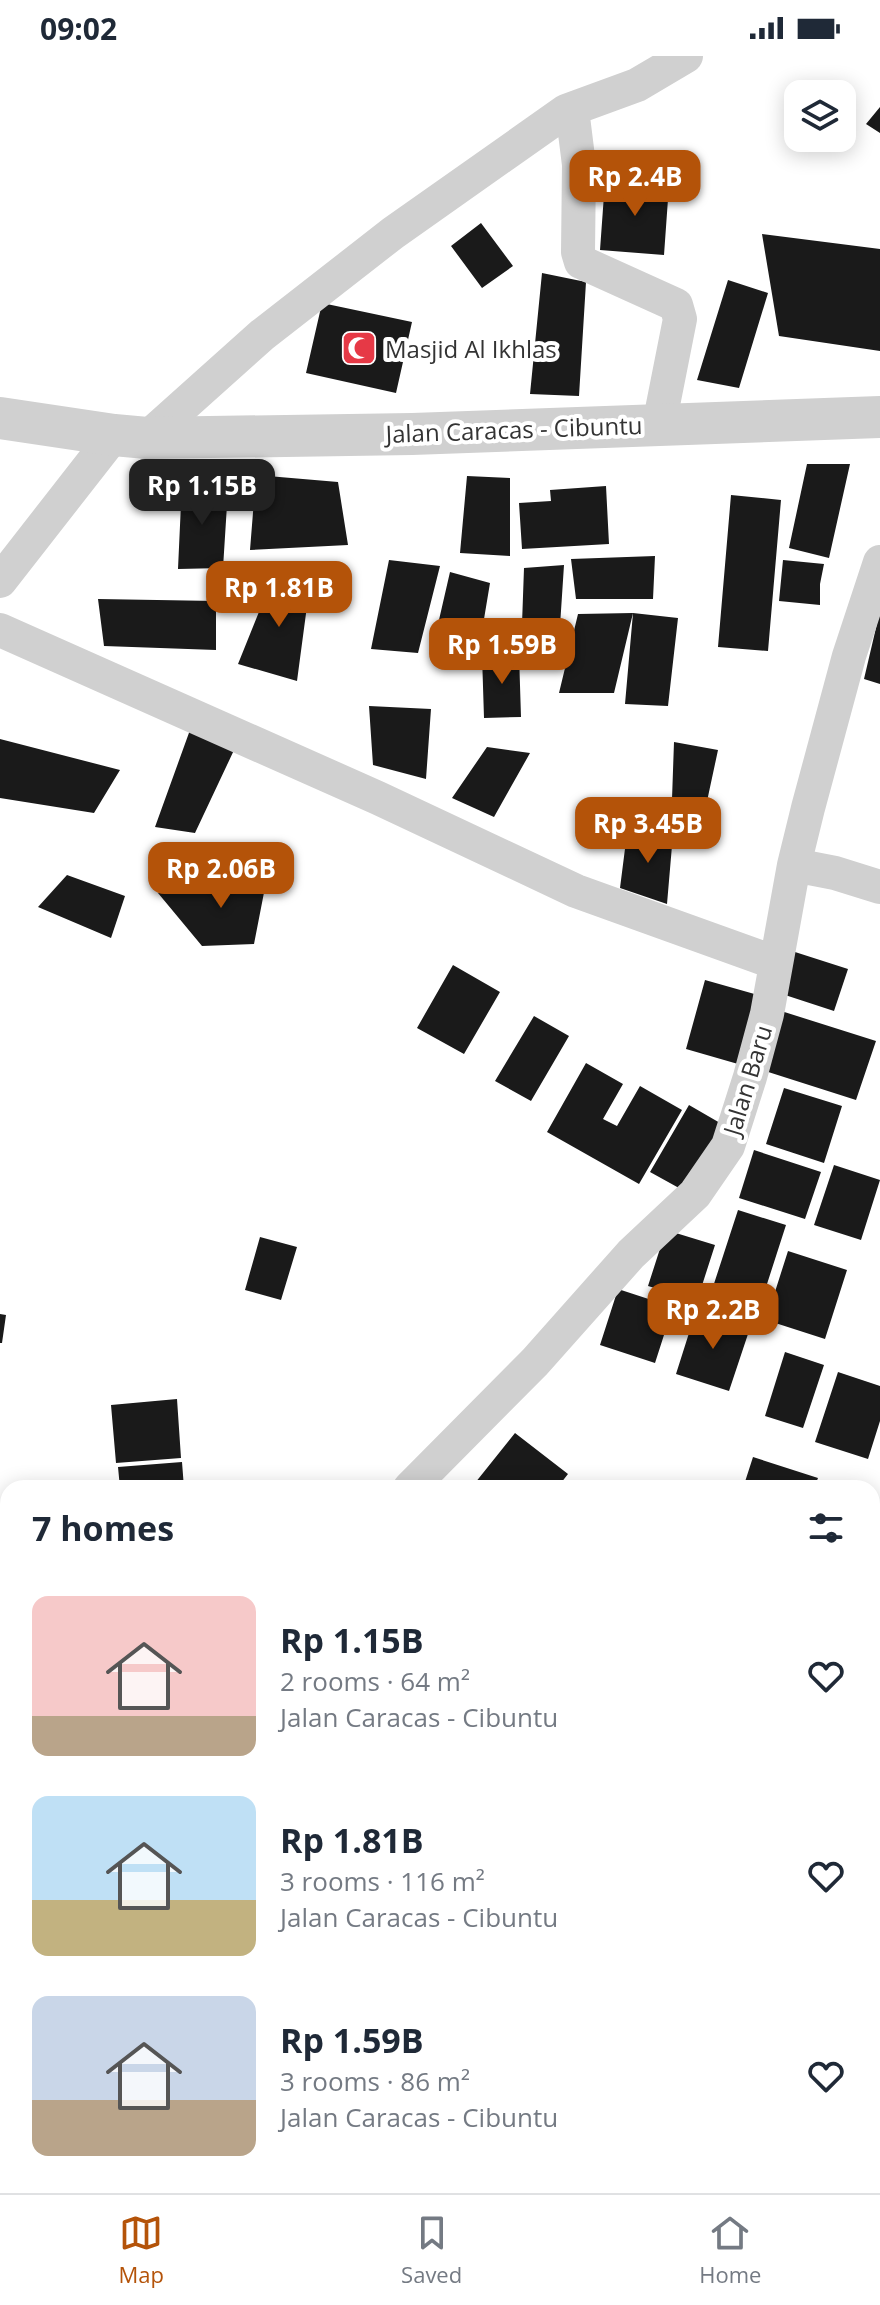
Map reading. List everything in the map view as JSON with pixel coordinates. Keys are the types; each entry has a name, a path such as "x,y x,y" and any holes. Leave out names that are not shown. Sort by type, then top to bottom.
{"street":[{"path":"0,581 131,436 393,233 553,122 637,85 686,56"},
{"path":"569,114 579,165 578,252 581,262 676,305 680,319 659,425"},
{"name":"Jalan Caracas - Cibuntu","path":"0,418 131,436 412,434 880,417"},
{"name":"Jalan Baru","path":"418,1480 535,1362 631,1254 695,1194 728,1146 767,1014 794,865 849,656 880,562"},
{"path":"0,630 378,798 576,891 776,963"},
{"path":"794,865 835,873 880,887"}],"building":[{"path":"880,107 880,133 866,124"},
{"path":"605,181 669,185 664,255 600,250"},
{"path":"481,223 513,266 482,288 451,246"},
{"path":"762,234 880,249 880,351 779,336"},
{"path":"542,273 586,282 579,396 530,394"},
{"path":"728,280 768,293 739,388 697,380"},
{"name":"Masjid Al Ikhlas","path":"322,303 412,322 396,393 306,373"},
{"path":"807,464 850,464 829,558 789,548"},
{"path":"256,475 338,482 348,545 250,550"},
{"path":"467,476 510,478 510,556 460,553"},
{"path":"182,482 228,489 223,568 178,569"},
{"path":"606,486 609,544 522,549 519,503 551,501 550,490"},
{"path":"731,495 781,500 768,651 718,647"},
{"path":"655,556 653,599 576,599 571,559"},
{"path":"389,560 440,566 418,653 371,649"},
{"path":"783,560 824,564 820,605 779,601"},
{"path":"564,565 560,626 522,624 524,568"},
{"path":"450,572 490,583 477,661 430,659"},
{"path":"311,576 297,681 238,664 273,577"},
{"path":"98,599 216,601 216,650 104,646"},
{"path":"633,613 614,693 559,693 578,614"},
{"path":"633,613 678,618 668,706 625,704"},
{"path":"880,615 880,684 864,679"},
{"path":"519,654 521,717 484,718 482,655"},
{"path":"369,706 431,709 426,779 373,765"},
{"path":"190,730 235,748 195,833 155,827"},
{"path":"0,739 120,770 94,813 0,798"},
{"path":"674,742 718,750 706,806 672,799"},
{"path":"487,747 530,753 494,817 452,798"},
{"path":"627,833 673,834 667,904 620,888"},
{"path":"268,872 254,944 202,946 158,893"},
{"path":"67,875 125,896 111,938 38,907"},
{"path":"795,952 848,969 834,1011 782,994"},
{"path":"453,965 500,992 464,1054 417,1028"},
{"path":"705,980 758,995 738,1064 686,1049"},
{"path":"778,1010 876,1041 856,1100 759,1069"},
{"path":"534,1016 569,1036 531,1101 495,1081"},
{"path":"586,1063 623,1084 603,1119 617,1126 640,1086 682,1110 639,1184 547,1132"},
{"path":"784,1088 842,1106 824,1163 766,1144"},
{"path":"689,1105 727,1127 688,1193 650,1172"},
{"path":"754,1150 821,1172 805,1219 739,1198"},
{"path":"834,1165 880,1180 861,1240 814,1225"},
{"path":"738,1210 786,1225 758,1312 710,1296"},
{"path":"666,1230 715,1245 697,1301 648,1286"},
{"path":"260,1237 297,1247 281,1300 245,1290"},
{"path":"788,1251 847,1270 825,1339 766,1320"},
{"path":"618,1289 673,1307 655,1363 600,1345"},
{"path":"696,1311 750,1328 729,1391 676,1374"},
{"path":"0,1314 6,1315 2,1343 0,1343"},
{"path":"785,1352 824,1365 803,1428 765,1416"},
{"path":"838,1372 880,1386 880,1421 868,1459 815,1442"},
{"path":"177,1399 181,1458 116,1463 111,1405"},
{"path":"515,1433 568,1474 563,1480 477,1480"},
{"path":"753,1457 818,1478 817,1480 746,1480"},
{"path":"182,1462 183,1480 119,1480 118,1467"}],"place":[{"name":"Masjid Al Ikhlas","path":"359,348"}]}
